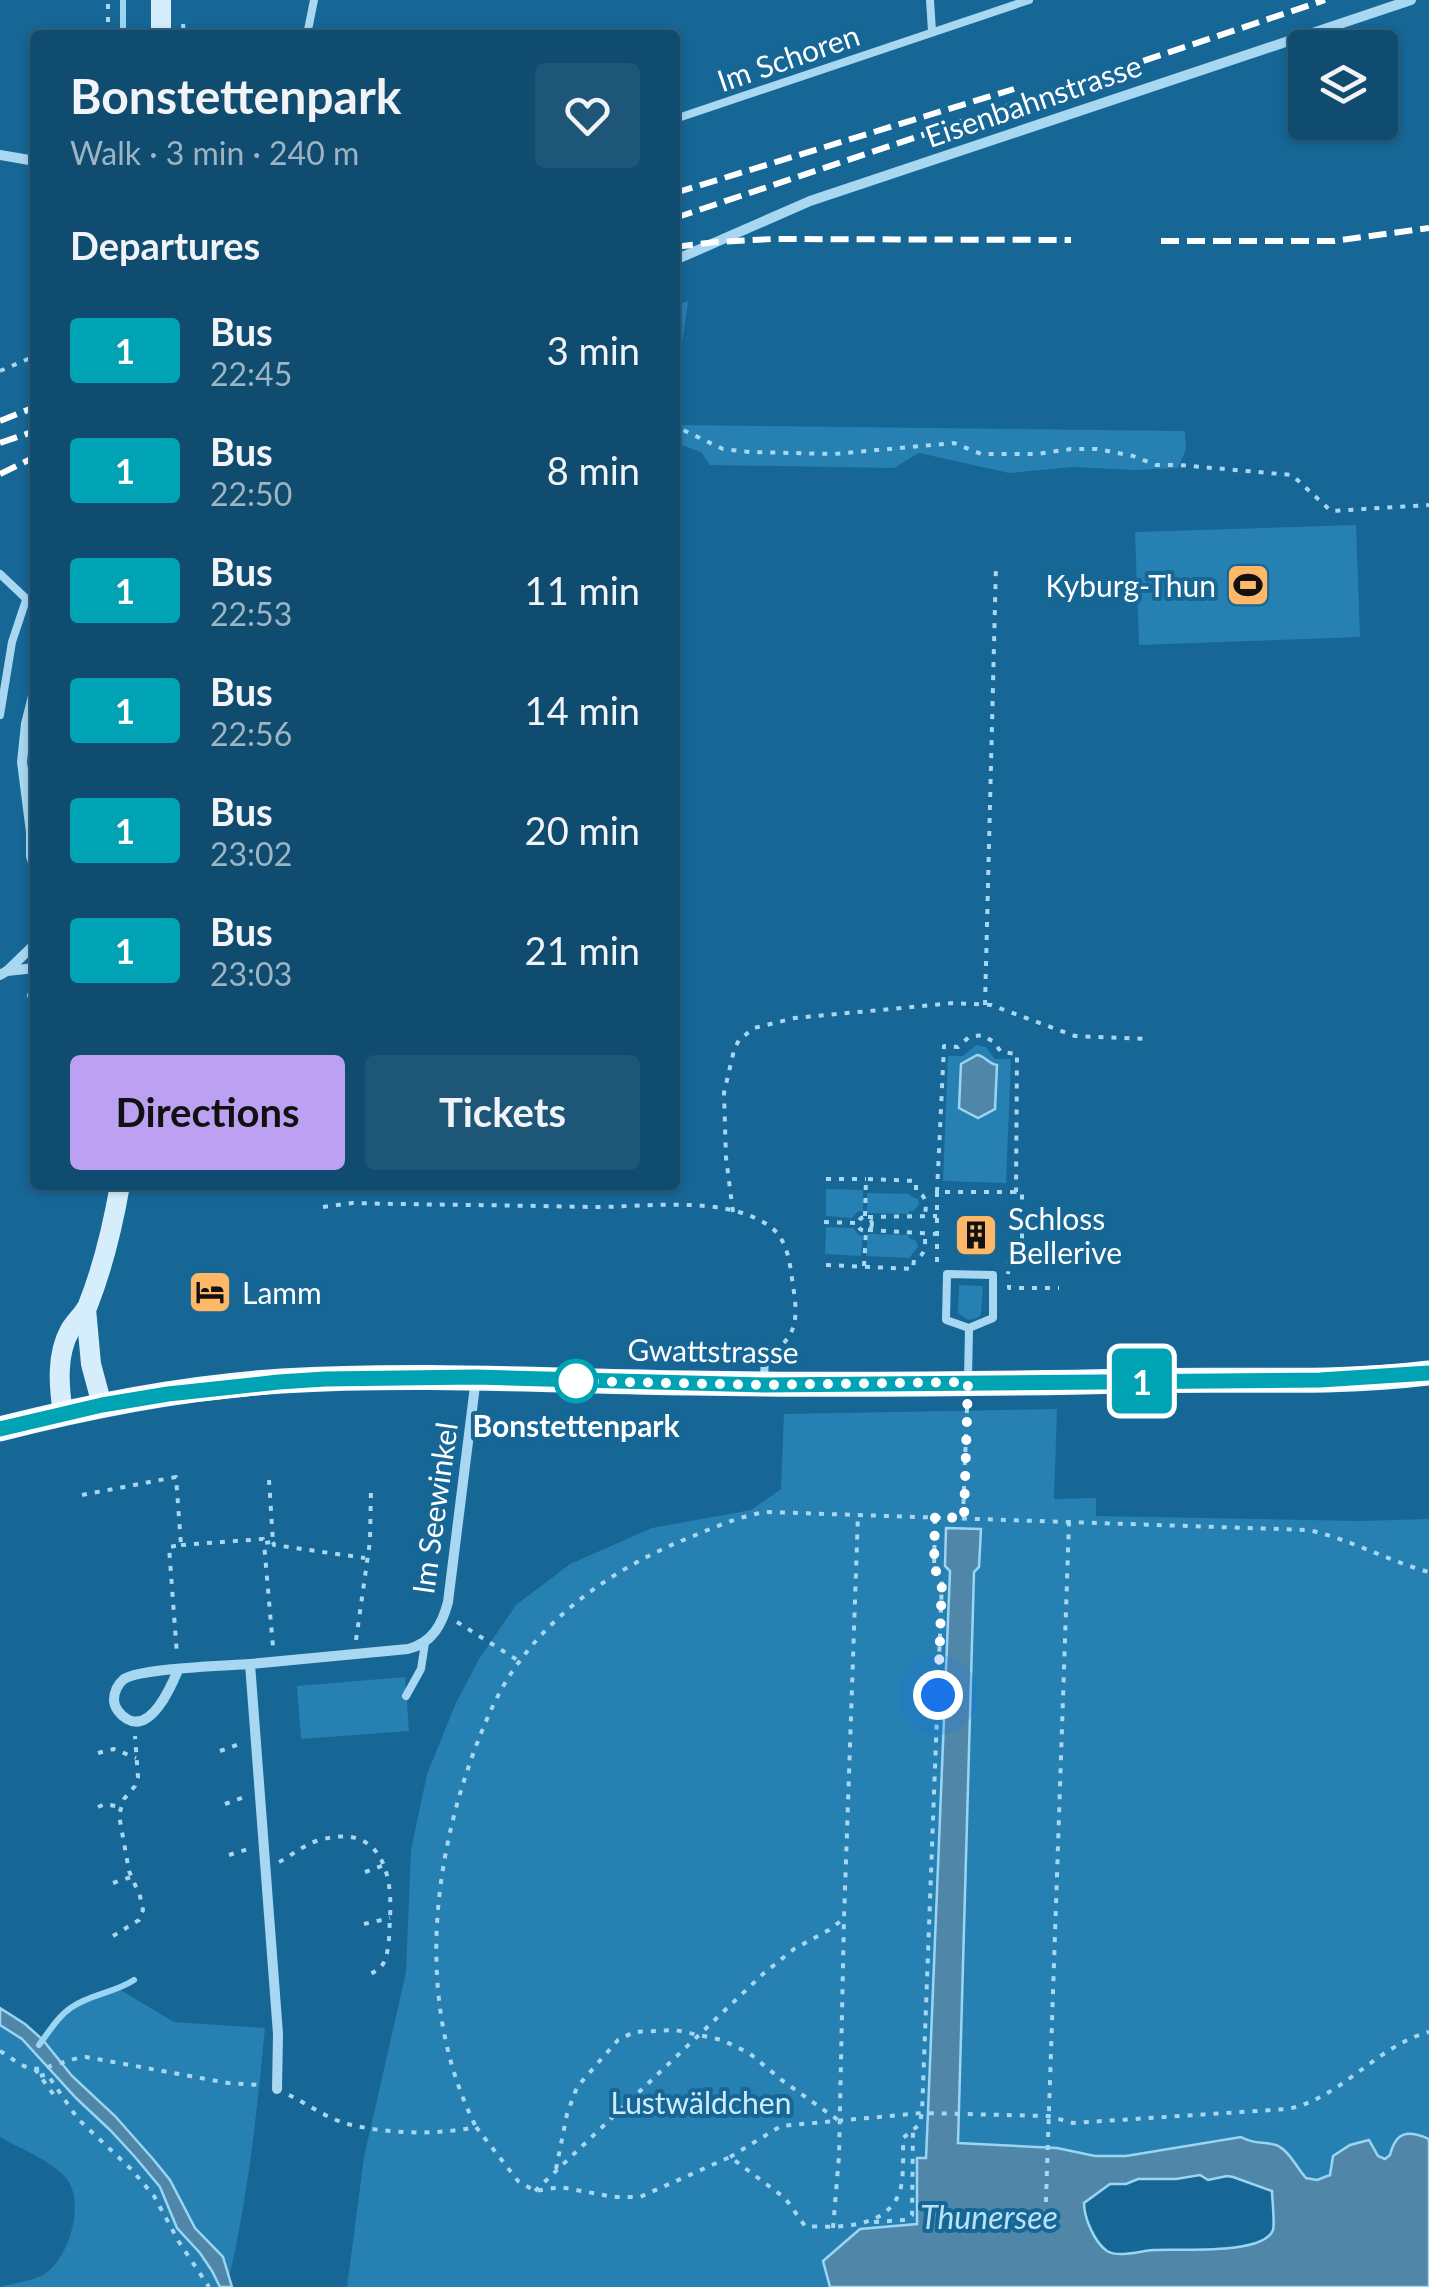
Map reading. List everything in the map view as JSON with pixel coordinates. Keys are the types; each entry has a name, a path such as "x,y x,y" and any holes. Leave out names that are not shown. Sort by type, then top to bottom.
{"main road":[{"path":"161,0 161,30"},
{"path":"102,1405 90,1364 86,1309 119,1190"},
{"path":"63,1414 63,1349 72,1327 86,1309"},
{"name":"Gwattstrasse","path":"0,1429 188,1390 357,1378 476,1377 764,1385 1320,1380 1429,1373"}],"street":[{"name":"Eisenbahnstrasse","path":"680,258 810,201 1411,0"},
{"path":"0,155 30,160"},
{"path":"30,708 22,780 30,820"},
{"path":"4,973 30,949"},
{"path":"4,973 30,969"},
{"name":"Im Seewinkel","path":"425,1643 444,1614 476,1377"},
{"path":"178,1670 170,1688 144,1720 134,1722 116,1709 113,1698 118,1686 139,1674 178,1670 274,1662 408,1649 425,1643"},
{"path":"250,1664 278,2034 277,2089"}],"lane":[{"path":"308,30 314,0"},
{"path":"930,0 932,32"},
{"name":"Im Schoren","path":"680,116 1029,0"},
{"path":"0,574 30,603"},
{"path":"0,715 12,642 26,600"},
{"path":"946,1274 992,1275 993,1318 969,1328 946,1320 946,1274"},
{"path":"968,1382 969,1328"},
{"path":"714,1355 765,1355 764,1385"},
{"path":"406,1696 421,1670 425,1643"}],"path":[{"path":"108,0 108,30"},
{"path":"0,371 30,358"},
{"path":"680,428 722,449 834,454 954,444 981,454 1097,449 1156,465 1292,475 1331,511 1429,506"},
{"path":"985,1005 996,566"},
{"path":"732,1212 724,1093 734,1050 745,1034 765,1024 923,1004 985,1005 1074,1036 1147,1039"},
{"path":"946,1274 936,1264 944,1046 958,1047 969,1037 982,1034 1001,1052 1016,1054 1016,1192"},
{"path":"826,1178 916,1181 916,1191 926,1201 925,1216"},
{"path":"864,1267 867,1231 872,1224 867,1216 866,1179"},
{"path":"937,1192 1022,1192 1022,1260 1009,1259 1008,1288 1058,1288"},
{"path":"324,1207 352,1202 697,1206 755,1218 777,1232 786,1251 795,1311 794,1330 783,1344 765,1355"},
{"path":"937,1216 867,1216 858,1223 860,1229 867,1231 937,1234"},
{"path":"824,1222 858,1223"},
{"path":"826,1265 914,1269 914,1260 924,1251 925,1233"},
{"path":"964,1518 968,1382"},
{"path":"82,1496 176,1476 181,1545"},
{"path":"269,1480 274,1545 367,1558"},
{"path":"354,1654 370,1530 371,1488"},
{"path":"1429,1572 1308,1530 858,1514 751,1514 625,1569 552,1624 519,1661 495,1700 458,1795 436,1915 440,2012 454,2068 476,2127 518,2181 535,2191 560,2187 614,2197 640,2197 730,2156 781,2126 924,2113 1048,2116 1073,2123 1093,2123 1301,2106 1399,2044 1429,2032"},
{"path":"833,2228 839,2156 858,1514"},
{"path":"870,2222 892,2204 900,2188 904,2138 924,2113 942,1581 934,1568 935,1517"},
{"path":"1045,2228 1069,1522"},
{"path":"178,1670 169,1547 181,1545 263,1539 274,1662"},
{"path":"264,1543 273,1542"},
{"path":"444,1614 519,1661"},
{"path":"112,1936 132,1926 141,1916 143,1904 131,1877 120,1830 120,1806 138,1777 134,1722"},
{"path":"220,1751 256,1743"},
{"path":"98,1752 114,1749 137,1758"},
{"path":"225,1804 242,1797 260,1796"},
{"path":"98,1806 120,1806"},
{"path":"266,1868 318,1840 344,1837 374,1847 390,1887 388,1947 384,1962 364,1977"},
{"path":"229,1856 264,1848"},
{"path":"365,1872 384,1865"},
{"path":"113,1883 131,1877"},
{"path":"364,1924 390,1918"},
{"path":"535,2191 763,1974 794,1949 844,1919"},
{"path":"555,2172 577,2087 618,2040 634,2032 676,2030 722,2040 749,2053 838,2120"},
{"path":"0,2051 35,2069 70,2058 94,2058 228,2084 269,2086 351,2125 428,2132 476,2127"},
{"path":"35,2069 56,2098"},
{"path":"40,2076 46,2074 78,2119 146,2186 209,2287"},
{"path":"730,2156 784,2198 805,2226 833,2228 905,2220 912,2215 913,2130"},
{"path":"900,2188 912,2190"}],"green space":[{"path":"688,301 680,358 680,303"},
{"path":"680,358 681,425 1185,431 1186,449 1178,468 1073,467 1009,473 919,453 894,468 710,465 701,452 680,445"},
{"name":"Kyburg-Thun","path":"1356,525 1360,637 1139,645 1135,532"},
{"path":"976,1045 986,1047 995,1059 1011,1059 1006,1183 943,1181 948,1056 963,1056","holes":["983,1056 997,1066 995,1109 977,1118 963,1109 961,1064"]},
{"path":"826,1189 863,1190 863,1211 852,1218 826,1216"},
{"path":"867,1193 910,1194 919,1204 909,1214 867,1213"},
{"path":"826,1227 853,1228 863,1236 861,1256 825,1254"},
{"path":"868,1234 908,1235 918,1247 909,1258 866,1256"},
{"path":"959,1285 983,1286 981,1315 977,1318 968,1320 958,1313"},
{"name":"Bonstettenpark","path":"1057,1409 1054,1499 1096,1498 1096,1516 1429,1519 1429,2139 1404,2135 1385,2159 1378,2156 1317,2180 1306,2178 1290,2156 1241,2137 1126,2156 1095,2156 1057,2148 958,2143 928,2117 926,2159 917,2159 917,2225 824,2261 830,2287 347,2287 364,2157 406,1972 411,1850 427,1774 479,1659 516,1605 570,1564 652,1528 751,1510 781,1489 784,1414"},
{"path":"405,1677 409,1731 301,1739 297,1686"},
{"path":"119,1989 174,2022 265,2028 247,2185 229,2278 220,2254 43,2040 75,2006"},
{"path":"0,2025 22,2039 135,2157 160,2187 177,2228 200,2253 220,2287 0,2287 38,2277 52,2268 72,2230 74,2201 66,2178 44,2160 0,2137"}],"water":[{"path":"977,1055 997,1065 995,1109 978,1118 959,1108 961,1064"},
{"name":"Thunersee","path":"946,1528 981,1529 979,1567 974,1572 958,2143 1126,2156 1241,2137 1281,2147 1306,2178 1317,2180 1330,2175 1333,2156 1350,2145 1369,2140 1378,2156 1385,2159 1399,2137 1422,2136 1429,2139 1429,2287 830,2287 823,2261 860,2229 917,2224 917,2158 926,2158 928,2112 950,1571 945,1566","holes":["1200,2175 1208,2180 1233,2177 1272,2191 1274,2227 1266,2238 1237,2247 1117,2254 1102,2247 1088,2222 1084,2203 1110,2184"]},
{"path":"0,2008 43,2040 72,2076 153,2159 170,2180 195,2228 223,2257 232,2287 220,2287 200,2253 177,2228 160,2187 135,2157 22,2039 0,2025"}],"waterway":[{"path":"123,0 123,30"},
{"path":"39,2045 72,2007 134,1980"}],"railway":[{"path":"680,216 1325,0"},
{"path":"680,191 1014,89"},
{"path":"1161,241 1334,241 1429,228"},
{"path":"680,246 773,239 1071,240"},
{"path":"0,421 30,409"},
{"path":"0,443 30,433"},
{"path":"0,474 30,459"}],"bus line":[{"name":"1","path":"0,1429 102,1405 207,1388 325,1379 476,1377 764,1385 1320,1380 1429,1373"}],"place":[{"name":"Kyburg-Thun","path":"1248,585"},
{"name":"Schloss Bellerive","path":"976,1235"},
{"name":"Lamm","path":"210,1292"},
{"name":"Bonstettenpark","path":"576,1381"}],"route":[{"path":"576,1381 764,1385 968,1382 964,1518 935,1517 934,1568 942,1581 938,1695"}],"park label":[{"name":"Lustwäldchen","path":"701,2102"}]}
